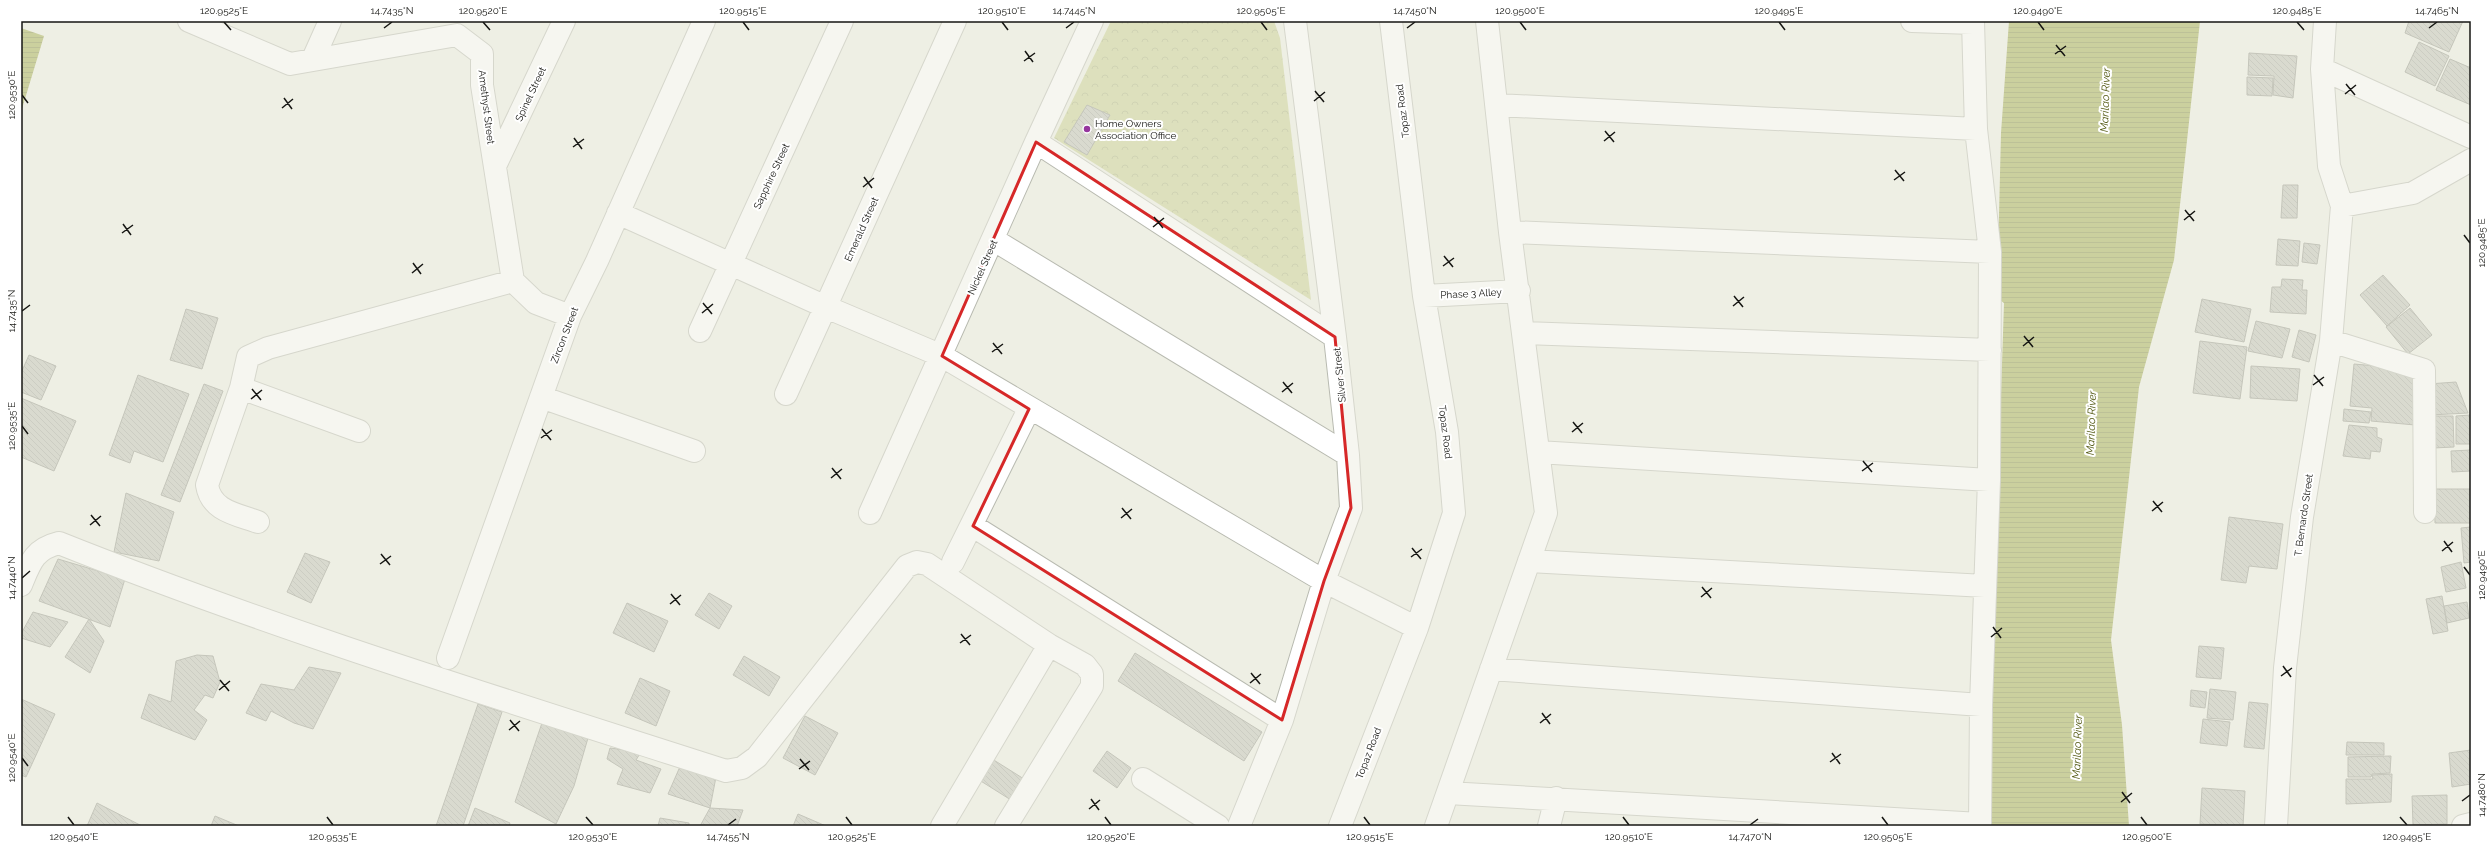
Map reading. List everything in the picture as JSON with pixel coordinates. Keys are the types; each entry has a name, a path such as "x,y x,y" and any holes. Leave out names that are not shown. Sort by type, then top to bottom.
{"street":[{"name":"Amethyst Street","path":"189,21 214,26 290,64 461,28 482,54 482,85 513,281"},
{"path":"313,59 330,21"},
{"name":"Spinel Street","path":"495,166 564,21"},
{"name":"Zircon Street","path":"448,658 570,316 704,21"},
{"name":"Sapphire Street","path":"700,331 842,21"},
{"name":"Emerald Street","path":"786,394 955,21"},
{"name":"Nickel Street","path":"870,513 994,240 1036,142 1092,21"},
{"name":"Silver Street","path":"1239,826 1282,720 1324,581 1351,508 1348,455 1335,337 1295,21"},
{"name":"Topaz Road","path":"1340,826 1417,628 1454,513 1447,432 1424,296 1391,21"},
{"path":"1436,826 1546,513 1519,291 1510,232 1487,21"},
{"path":"1448,793 1556,798 1980,825 1981,704 1989,480 1990,252 1976,129 1973,22 1912,21"},
{"path":"2325,21 2322,69 2330,166 2342,206 2413,193 2471,160"},
{"path":"2322,69 2471,137"},
{"path":"1497,105 1976,129"},
{"path":"1036,142 1335,337"},
{"name":"T. Bernardo Street","path":"2276,826 2285,668 2302,517 2331,341 2342,206"},
{"path":"618,213 826,307 942,356 1324,581 1417,628"},
{"path":"1510,232 1990,252"},
{"path":"994,240 1348,455"},
{"path":"258,522 218,506 209,497 207,485 240,388 248,357 268,348 513,281 536,303 570,316"},
{"name":"Phase 3 Alley","path":"1424,296 1519,291"},
{"path":"1523,333 1990,350"},
{"path":"2331,341 2419,367 2424,370 2425,512"},
{"path":"240,388 359,431"},
{"path":"541,396 694,451"},
{"path":"953,562 973,526 1029,408"},
{"path":"1538,452 1989,480"},
{"path":"973,526 1282,720"},
{"path":"21,585 33,559 46,546 59,543 150,579 409,668 726,771 742,768 757,757 907,566 917,562 927,564 1049,646 1085,665 1092,674 1092,686 1006,826"},
{"path":"1529,561 1985,586"},
{"path":"942,826 1049,646"},
{"path":"1492,669 1981,704"},
{"path":"1143,779 1218,826"},
{"path":"1549,826 1556,798"},
{"path":"2463,826 2471,824"}],"highlighted area":[{"path":"1036,142 1335,337 1351,508 1324,581 1282,720 973,526 1029,409 942,356"}],"green space":[{"path":"1111,21 1274,21 1280,38 1311,300 1054,138"}],"water":[{"name":"Marilao River","path":"2009,21 2200,21 2174,260 2139,387 2111,640 2122,725 2129,826 1987,826 2004,303 1997,298 2001,133"},
{"path":"21,28 44,36 21,112"}],"building":[{"path":"2409,21 2463,21 2449,52 2405,33"},
{"path":"2419,42 2449,56 2435,86 2405,72"},
{"path":"2249,53 2297,56 2293,98 2273,95 2274,76 2248,75"},
{"path":"2450,59 2471,68 2471,105 2436,90"},
{"path":"2247,77 2273,78 2272,96 2247,95"},
{"name":"Home Owners Association Office","path":"1087,105 1110,115 1087,155 1064,142"},
{"path":"2283,185 2298,185 2297,218 2281,218"},
{"path":"2278,239 2300,241 2298,266 2276,265"},
{"path":"2304,243 2320,245 2317,264 2302,262"},
{"path":"2383,275 2410,305 2387,326 2360,295"},
{"path":"2282,279 2303,280 2302,290 2307,290 2306,314 2270,312 2272,287 2281,287"},
{"path":"2202,299 2251,309 2244,342 2195,332"},
{"path":"2410,308 2432,335 2408,354 2386,327"},
{"path":"186,309 218,318 202,369 170,360"},
{"path":"2256,321 2290,329 2282,358 2248,351"},
{"path":"2299,330 2316,335 2309,362 2292,357"},
{"path":"2200,341 2247,347 2240,399 2193,393"},
{"path":"29,355 56,366 41,400 21,392 21,373"},
{"path":"2354,364 2420,370 2415,425 2371,421 2372,408 2350,406"},
{"path":"2251,366 2300,369 2297,401 2250,398"},
{"path":"138,375 189,394 163,462 134,451 130,463 109,455"},
{"path":"2456,382 2468,413 2430,415 2428,384"},
{"path":"204,384 223,391 180,502 161,495"},
{"path":"21,398 76,421 54,471 21,457"},
{"path":"2344,409 2371,412 2369,423 2343,421"},
{"path":"2471,415 2471,444 2456,444 2456,416"},
{"path":"2432,416 2453,416 2454,447 2433,448"},
{"path":"2349,425 2377,428 2377,437 2382,439 2380,452 2371,451 2370,459 2343,456"},
{"path":"2471,450 2471,471 2452,472 2451,451"},
{"path":"2434,489 2471,489 2471,523 2435,523"},
{"path":"126,493 174,512 159,561 114,552"},
{"path":"2229,517 2283,524 2277,569 2249,566 2246,583 2221,580"},
{"path":"2471,527 2471,562 2464,563 2461,528"},
{"path":"305,553 330,562 311,603 287,592"},
{"path":"58,559 125,579 110,627 39,601"},
{"path":"2461,562 2466,588 2446,592 2441,567"},
{"path":"709,593 732,606 719,629 695,615"},
{"path":"2442,596 2448,631 2433,634 2426,599"},
{"path":"2467,602 2469,618 2447,623 2444,606"},
{"path":"627,603 668,621 654,652 613,633"},
{"path":"33,612 68,622 50,647 21,638 21,634"},
{"path":"89,619 104,641 90,673 65,657"},
{"path":"2199,646 2224,648 2221,679 2196,677"},
{"path":"1135,653 1262,732 1244,761 1118,681"},
{"path":"197,655 213,656 220,682 213,698 205,695 194,710 207,720 195,740 141,718 149,694 171,702 176,661"},
{"path":"744,656 780,677 769,696 733,675"},
{"path":"309,667 341,673 313,729 294,723 271,711 266,721 246,713 261,684 294,690"},
{"path":"640,678 670,691 656,726 625,713"},
{"path":"2210,689 2236,692 2233,720 2207,718"},
{"path":"2191,690 2207,692 2205,708 2190,706"},
{"path":"21,699 55,714 26,777 21,775"},
{"path":"2249,702 2268,704 2264,749 2244,747"},
{"path":"478,704 502,712 463,826 436,826"},
{"path":"805,716 838,733 815,775 783,758"},
{"path":"2203,719 2230,722 2227,746 2200,743"},
{"path":"543,720 588,738 574,786 556,824 515,802"},
{"path":"2347,742 2384,743 2384,755 2346,755"},
{"path":"610,748 641,752 636,760 661,769 650,793 617,784 623,769 607,759"},
{"path":"2471,750 2471,784 2452,787 2449,753"},
{"path":"1107,751 1131,768 1117,788 1093,771"},
{"path":"2391,756 2390,773 2372,774 2371,777 2348,777 2348,757"},
{"path":"989,757 1024,779 1011,800 976,778"},
{"path":"682,762 716,777 710,808 668,794"},
{"path":"2392,774 2391,802 2346,804 2346,779 2373,779 2372,775"},
{"path":"2202,788 2245,791 2243,826 2200,824"},
{"path":"2447,795 2447,824 2413,825 2412,796"},
{"path":"97,803 142,826 87,826"},
{"path":"475,808 510,823 509,826 468,826"},
{"path":"710,808 743,810 737,826 700,826"},
{"path":"798,814 826,826 793,826"},
{"path":"215,816 239,826 211,826"},
{"path":"660,818 689,823 689,826 658,826"}],"place":[{"name":"Home Owners Association Office","path":"1087,129"}]}
